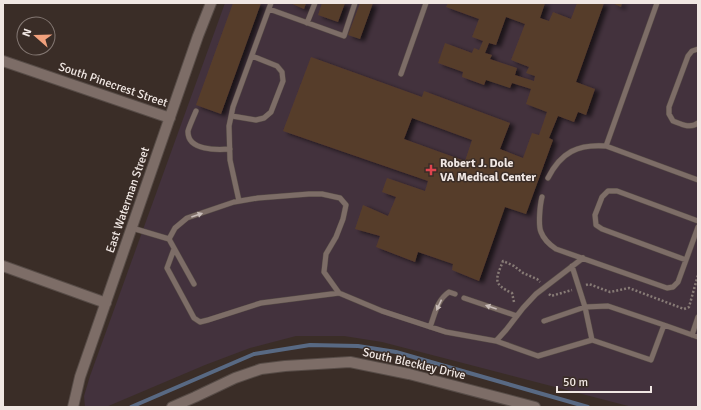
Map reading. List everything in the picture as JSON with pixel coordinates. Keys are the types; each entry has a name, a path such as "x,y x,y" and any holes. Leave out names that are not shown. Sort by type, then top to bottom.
{"street":[{"name":"East Waterman Street","path":"73,407 80,377 198,36 211,3"},
{"name":"South Pinecrest Street","path":"3,61 170,118"},
{"path":"3,266 106,304"},
{"name":"South Bleckley Drive","path":"172,407 196,402 235,378 261,369 350,362 409,374 535,407"}],"lane":[{"path":"239,201 230,160 230,126 233,108 271,3"},
{"path":"307,23 315,3"},
{"path":"269,9 344,36 355,3"},
{"path":"401,74 426,3"},
{"path":"606,146 657,3"},
{"path":"698,49 692,51 688,56 669,107 669,114 672,121 689,126 698,123"},
{"path":"232,116 256,120 264,118 271,112 283,81 282,72 277,66 252,56"},
{"path":"196,111 188,132 190,139 195,144 212,150 230,149"},
{"path":"548,178 561,159 571,151 593,145 606,146 698,180"},
{"path":"686,260 602,229 596,225 595,215 602,197 608,191 617,191 698,221"},
{"path":"169,239 175,228 187,218 234,202 258,198 309,194 322,194 340,198 346,205 343,219 326,254 324,272 339,293"},
{"path":"542,196 540,216 541,231 547,242 556,249 667,288 673,287 678,282 698,227"},
{"path":"132,228 169,239 194,284"},
{"path":"174,248 167,268 194,318 200,322 261,303 339,293 382,311 430,327 446,332 496,341 538,356 592,340 651,360 664,325"},
{"path":"496,341 522,308 536,294 583,258"},
{"path":"572,266 585,307 592,340"},
{"path":"430,327 439,302 443,296 449,292 455,294"},
{"path":"464,298 517,316"},
{"path":"544,321 585,307 608,306 698,337"},
{"path":"692,335 698,317"}],"path":[{"path":"514,302 512,294 501,288 497,282 503,261 514,266 523,273 537,279 551,296 589,284 610,292 629,288 684,309 689,307 698,275"}],"shaded area":[{"name":"Robert J. Dole VA Medical Center","path":"225,3 698,3 698,407 632,407 382,342 344,336 296,336 250,348 205,365 106,407 85,407 84,396 90,376"}],"building":[{"path":"233,3 261,3 221,114 196,105"},
{"path":"290,3 306,3 304,9"},
{"path":"322,3 345,3 338,22 318,15"},
{"path":"360,3 373,3 360,39 348,35"},
{"path":"448,3 545,3 540,18 549,21 553,12 571,19 577,3 604,3 576,82 595,89 586,115 578,112 574,122 558,116 549,138 553,140 526,214 505,207 479,281 452,270 453,264 418,252 415,262 376,247 380,236 355,229 363,205 388,216 396,197 382,192 387,178 425,191 428,181 283,131 311,57 422,97 424,91 510,123 500,149 523,158 532,133 539,135 547,112 526,104 531,89 512,83 510,88 486,80 484,85 462,77 463,72 438,63 445,43 472,53 474,48 479,50 483,41 472,37 479,19 446,7","holes":["506,17 525,24 511,60 529,67 526,73 535,76 534,81 515,75 517,68 490,59 492,55 485,53 489,43 496,45","412,118 472,140 465,161 404,139"]},
{"path":"612,3 622,3 621,7"}],"waterway":[{"path":"131,407 254,354 310,345 358,346 396,352 588,407"}],"place":[{"name":"Robert J. Dole VA Medical Center","path":"431,170"}]}
